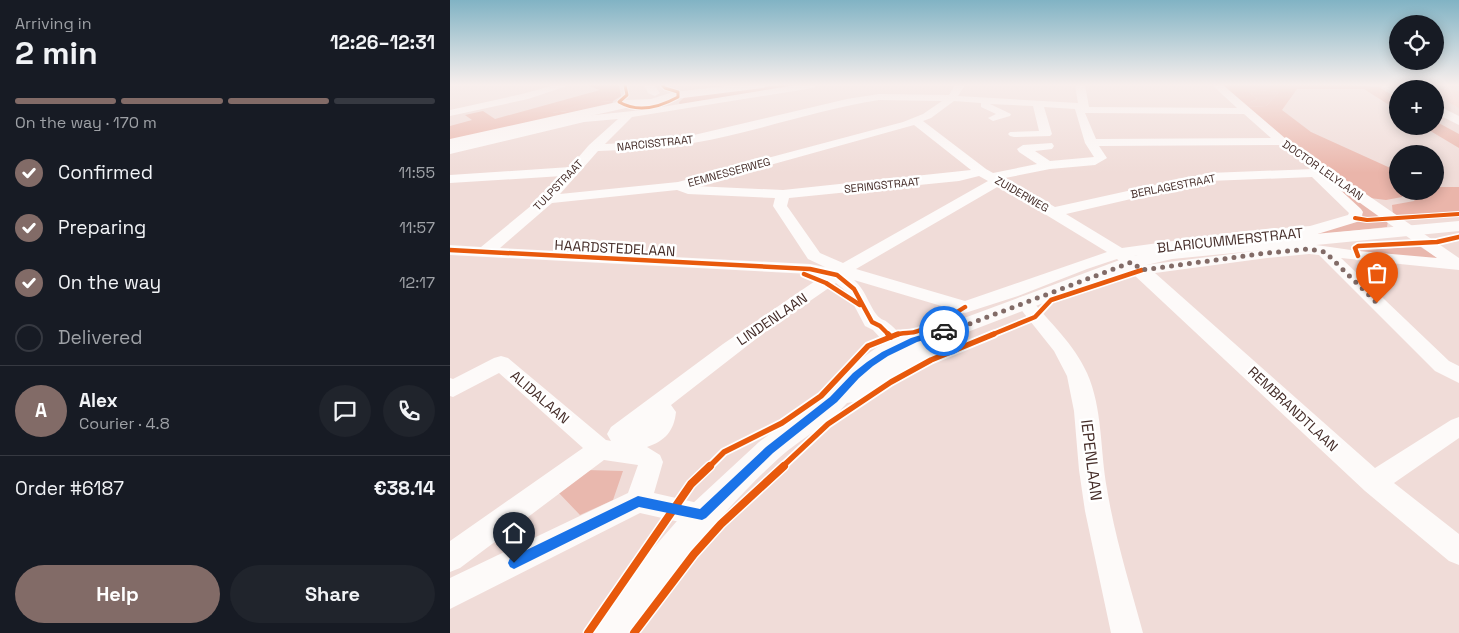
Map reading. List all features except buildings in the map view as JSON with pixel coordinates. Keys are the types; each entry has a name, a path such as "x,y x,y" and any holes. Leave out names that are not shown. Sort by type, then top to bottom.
{"main road":[{"path":"450,143 573,115"},
{"path":"1446,115 1459,122"},
{"path":"1444,119 1459,127"},
{"name":"BLARICUMMERSTRAAT","path":"611,633 641,590 702,515 769,450 834,400 847,396 897,358 926,352 964,316 1024,302 1131,262 1191,251 1459,226"}],"street":[{"path":"450,150 596,115"},
{"name":"TULPSTRAAT","path":"485,252 548,199 593,148 627,115"},
{"name":"NARCISSTRAAT","path":"593,148 642,146 694,139 800,115"},
{"path":"906,115 901,118 911,123"},
{"name":"EEMNESSERWEG","path":"548,199 678,186 911,123 924,115"},
{"path":"993,118 1004,115"},
{"path":"1014,134 1046,134 1041,115"},
{"path":"1084,115 1091,143 1282,141"},
{"name":"DOCTOR LELYLAAN","path":"1250,115 1282,141 1409,232"},
{"name":"ZUIDERWEG","path":"911,123 990,176 1054,212 1131,262"},
{"name":"LINDENLAAN","path":"655,406 743,338 990,176 1047,165 1095,161 1100,158 1091,143"},
{"path":"1047,165 1023,149 1048,146"},
{"path":"450,179 572,171"},
{"name":"BERLAGESTRAAT","path":"1054,212 1209,177 1324,172"},
{"name":"BLARICUMMERSTRAAT","path":"1131,262 1162,246 1311,231 1355,218 1356,212 1318,176 1324,172"},
{"name":"SERINGSTRAAT","path":"678,186 688,190 783,194 959,177 990,176"},
{"name":"HAARDSTEDELAAN","path":"783,194 780,206 814,256 835,276 845,293 880,326 897,358"},
{"path":"1409,232 1458,265"},
{"name":"BLARICUMMERSTRAAT","path":"964,316 1012,292 1081,265 1309,249 1458,265"},
{"name":"HAARDSTEDELAAN","path":"454,253 485,252 779,269 808,275 835,276 964,316"},
{"path":"1325,252 1442,366 1459,375"},
{"name":"REMBRANDTLAAN","path":"1131,262 1374,483 1459,551"},
{"name":"IEPENLAAN","path":"1024,302 1035,317 1061,344 1078,375 1085,409 1091,470 1104,540 1128,633"},
{"name":"ALIDALAAN","path":"450,386 453,389 501,363 600,449"},
{"path":"1374,483 1459,426"},
{"path":"450,558 600,449 644,456 651,462 638,501"},
{"path":"450,594 638,501 702,515"}],"shaded area":[{"path":"465,115 488,115 495,119 511,115 566,115 450,141 450,126 472,120"},
{"path":"1253,115 1288,115 1311,132 1389,167 1389,199 1370,198 1317,165"},
{"path":"1444,126 1459,134 1459,148 1437,135 1444,135"},
{"path":"1328,178 1388,221 1387,227 1304,236 1363,218 1362,213"},
{"path":"1444,187 1459,187 1459,212 1393,215 1392,205 1414,201 1444,200"},
{"path":"1419,246 1441,260 1356,251"},
{"path":"586,470 623,471 613,500 580,515 557,491"}],"cycle path":[{"path":"1355,218 1367,220 1459,214"},
{"path":"1358,256 1355,248 1358,246 1437,242 1459,237"},
{"path":"450,250 810,269 837,275 854,289 872,322 880,326 891,337"},
{"path":"634,633 694,554 721,524 828,424 891,382 931,360 1035,317 1051,300 1142,270"},
{"path":"804,274 826,283 860,305"},
{"path":"588,633 691,484 724,452 782,423 821,396 868,346 903,332 916,332 949,318 965,307"}],"way so far":[{"path":"944,331 964,326 1132,262 1142,270 1205,260 1309,249 1325,252 1377,303"}],"route":[{"path":"514,563 638,501 702,515 769,450 834,400 856,375 870,364 885,354 914,340 944,331"}]}
